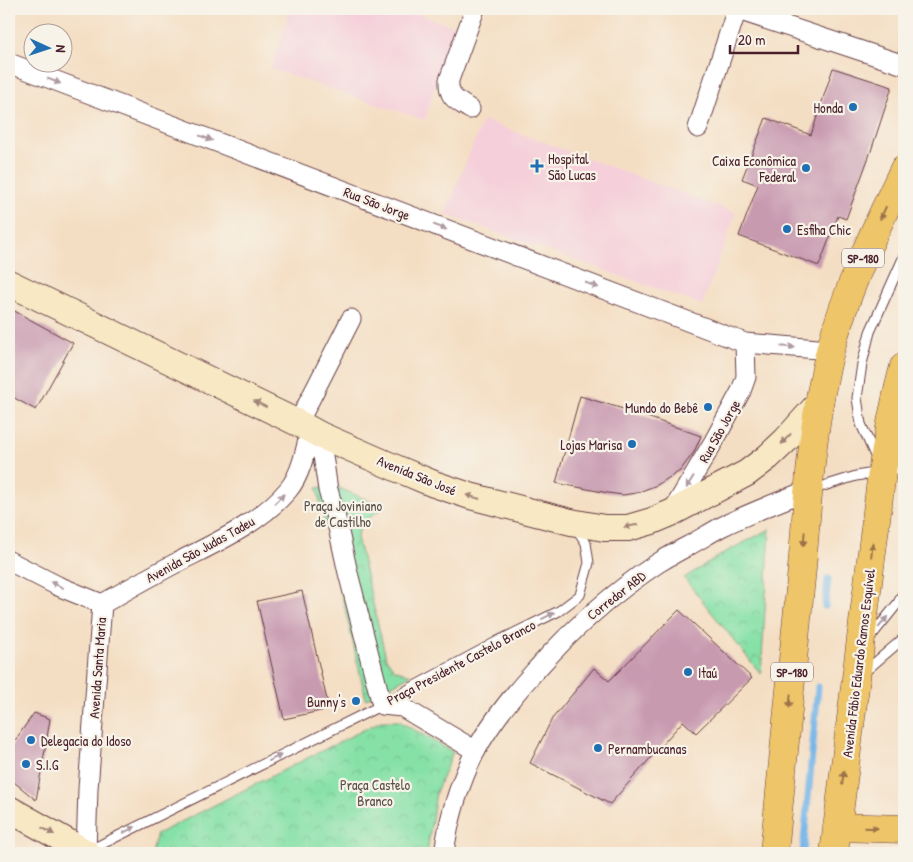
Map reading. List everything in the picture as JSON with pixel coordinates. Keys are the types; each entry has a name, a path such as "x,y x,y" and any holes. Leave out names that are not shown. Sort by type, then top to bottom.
{"main road":[{"name":"SP-180","path":"774,853 808,490 819,403 830,350 847,295 904,170"},
{"name":"Avenida São José","path":"9,283 310,429 398,469 470,496 571,522 604,528 628,528 652,521 747,474 786,440 819,403"},
{"name":"Avenida Fábio Eduardo Ramos Esquível","path":"834,853 859,651 893,470 890,426 904,367"},
{"path":"9,809 86,853"},
{"path":"837,826 904,829"}],"street":[{"path":"470,109 455,99 450,93 449,80 475,9"},
{"path":"698,128 736,9 904,65"},
{"name":"Rua São Jorge","path":"9,64 745,343 830,350"},
{"name":"Avenida São Judas Tadeu","path":"102,604 216,543 262,515 289,489 301,466 310,429 351,319"},
{"name":"Rua São Jorge","path":"671,513 741,391 746,377 745,343"},
{"name":"Praça Presidente Castelo Branco","path":"310,429 335,514 382,705"},
{"name":"Corredor ABD","path":"444,853 447,832 455,803 476,751 518,689 547,657 590,615 660,562 720,527 808,490"},
{"path":"9,561 58,586 102,604"},
{"name":"Avenida Santa Maria","path":"86,853 88,789 102,604"},
{"path":"382,705 402,707 476,751"}],"lane":[{"path":"893,470 862,424 857,398 862,364 870,332 904,256"},
{"name":"Corredor ABD","path":"808,490 849,478 893,470"},
{"name":"Praça Presidente Castelo Branco","path":"382,705 489,646 559,611 580,595 589,563 586,543 580,532 571,522"},
{"path":"859,651 898,603 904,591"},
{"path":"855,680 904,638"},
{"path":"86,853 382,705"}],"shaded area":[{"path":"290,9 404,9 453,26 425,120 271,69"},
{"name":"Hospital São Lucas","path":"483,120 736,213 702,305 445,214"}],"green space":[{"name":"Praça Joviniano de Castilho","path":"332,485 384,507 362,523 357,537 386,658 394,669 411,675 366,699 317,488"},
{"path":"770,529 761,674 684,578 726,552"},
{"name":"Praça Castelo Branco","path":"381,721 399,721 453,752 436,792 427,853 152,853 157,834"}],"building":[{"path":"833,68 892,87 846,219 838,216 819,266 739,236 758,185 742,179 766,118 811,135"},
{"path":"9,308 73,343 36,410 9,395"},
{"name":"Lojas Marisa","path":"580,396 701,436 694,452 680,471 657,485 636,493 623,495 556,483"},
{"path":"302,591 329,709 284,719 257,601"},
{"path":"679,610 752,678 696,733 683,721 610,804 530,763 552,719 594,668 609,681"},
{"name":"S.I.G","path":"34,713 50,719 36,800 9,778 9,749"}],"waterway":[{"path":"825,606 828,579"},
{"path":"803,853 818,687"}],"place":[{"name":"Honda","path":"853,107"},
{"name":"Hospital São Lucas","path":"537,166"},
{"name":"Caixa Econômica Federal","path":"806,168"},
{"name":"Esfiha Chic","path":"787,229"},
{"name":"Mundo do Bebê","path":"708,407"},
{"name":"Lojas Marisa","path":"632,444"},
{"name":"Itaú","path":"688,672"},
{"name":"Bunny's","path":"356,701"},
{"name":"Delegacia do Idoso","path":"31,740"},
{"name":"Pernambucanas","path":"598,748"},
{"name":"S.I.G","path":"26,764"}]}
